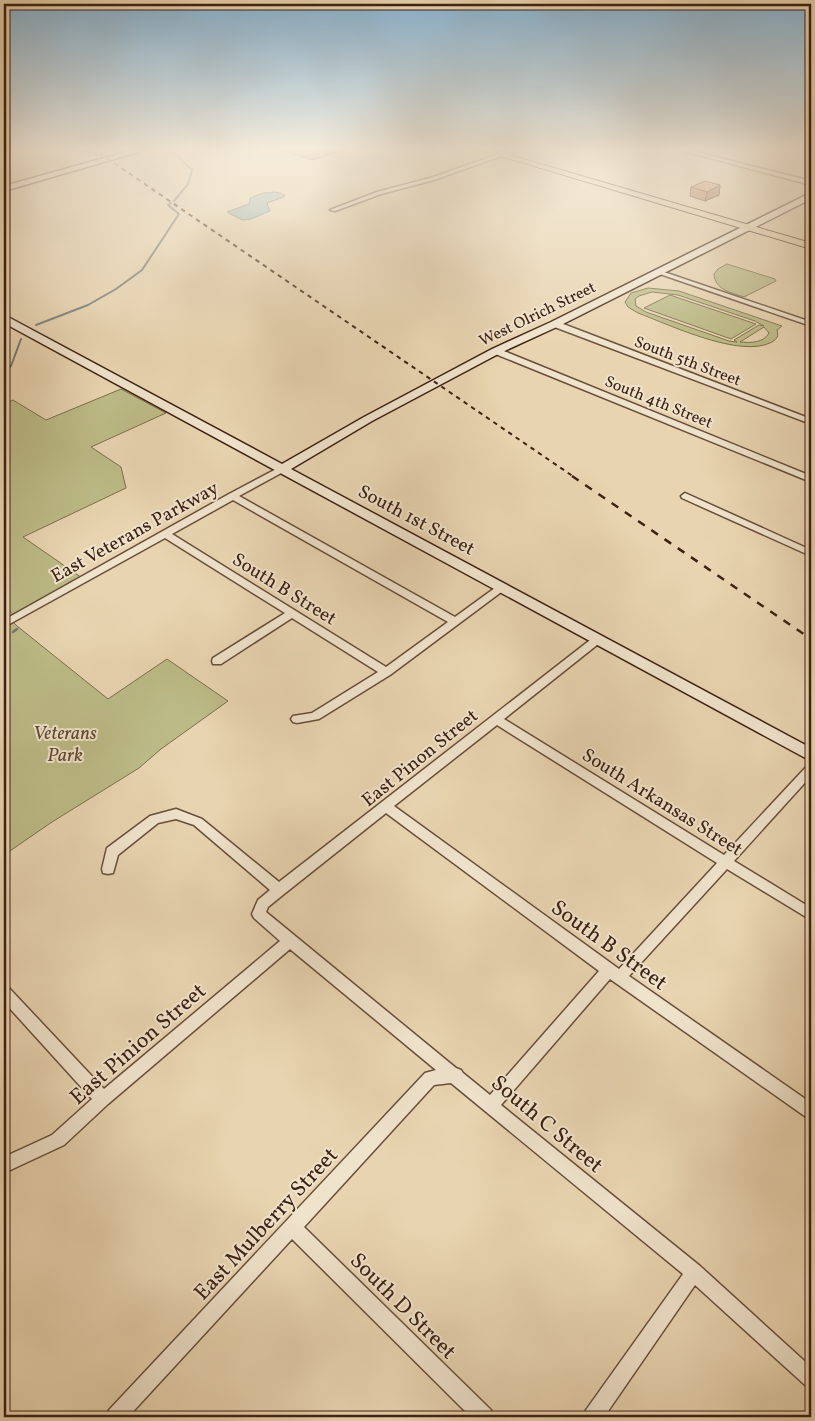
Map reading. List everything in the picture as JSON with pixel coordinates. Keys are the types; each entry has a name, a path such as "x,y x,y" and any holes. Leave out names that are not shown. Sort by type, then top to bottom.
{"main road":[{"path":"705,214 811,246"}],"street":[{"name":"West Olrich Street","path":"282,469 368,418 496,351 555,324 774,214"},
{"path":"659,272 811,324"},
{"name":"South 1st Street","path":"4,319 811,755"},
{"name":"South 5th Street","path":"555,324 811,422"},
{"name":"South 4th Street","path":"496,351 811,479"},
{"name":"East Veterans Parkway","path":"4,624 282,469"},
{"path":"232,496 454,621"},
{"path":"685,496 811,553"},
{"name":"South B Street","path":"166,534 386,672"},
{"path":"297,718 315,716 386,672 503,587"},
{"path":"217,661 291,614"},
{"name":"East Pinon Street","path":"263,904 598,640"},
{"name":"South Arkansas Street","path":"496,719 811,915"},
{"path":"491,1105 811,769"},
{"name":"South B Street","path":"387,807 614,974 811,1112"},
{"path":"108,869 112,852 154,819 176,814 198,822 279,890"},
{"name":"South C Street","path":"263,904 259,914 290,941 694,1272 811,1379"},
{"name":"East Pinion Street","path":"4,1165 58,1140 103,1099 290,941"},
{"path":"4,992 103,1099"},
{"name":"East Mulberry Street","path":"116,1417 430,1078 456,1076"},
{"name":"South D Street","path":"292,1227 484,1417"},
{"path":"593,1417 694,1272"}],"green space":[{"path":"727,264 775,279 776,281 744,297 734,294 717,284 715,279 714,274 718,269"},
{"path":"648,288 679,291 782,326 777,330 778,336 775,340 759,346 724,343 686,332 638,313 628,307 625,302 631,293","holes":["652,292 678,295 755,321 764,326 759,325 734,340 737,342 729,341 646,312 636,306 635,299","764,327 769,333 764,339 740,342"]},
{"path":"670,295 756,324 731,339 644,308"},
{"path":"121,389 166,413 91,447 121,467 126,488 23,537 85,580 16,617 4,606 4,404 13,400 46,420"},
{"name":"Veterans Park","path":"9,618 108,699 167,659 228,701 161,749 139,768 52,822 4,855 4,621"}],"water":[{"path":"231,214 262,214 251,219 242,220"}],"waterway":[{"path":"36,325 88,305 116,289 142,270 179,214"},
{"path":"4,373 11,366 21,339"},
{"path":"13,632 17,629"},
{"path":"4,641 9,636"}],"railway":[{"path":"189,214 574,477"},
{"path":"572,476 811,639"}]}
